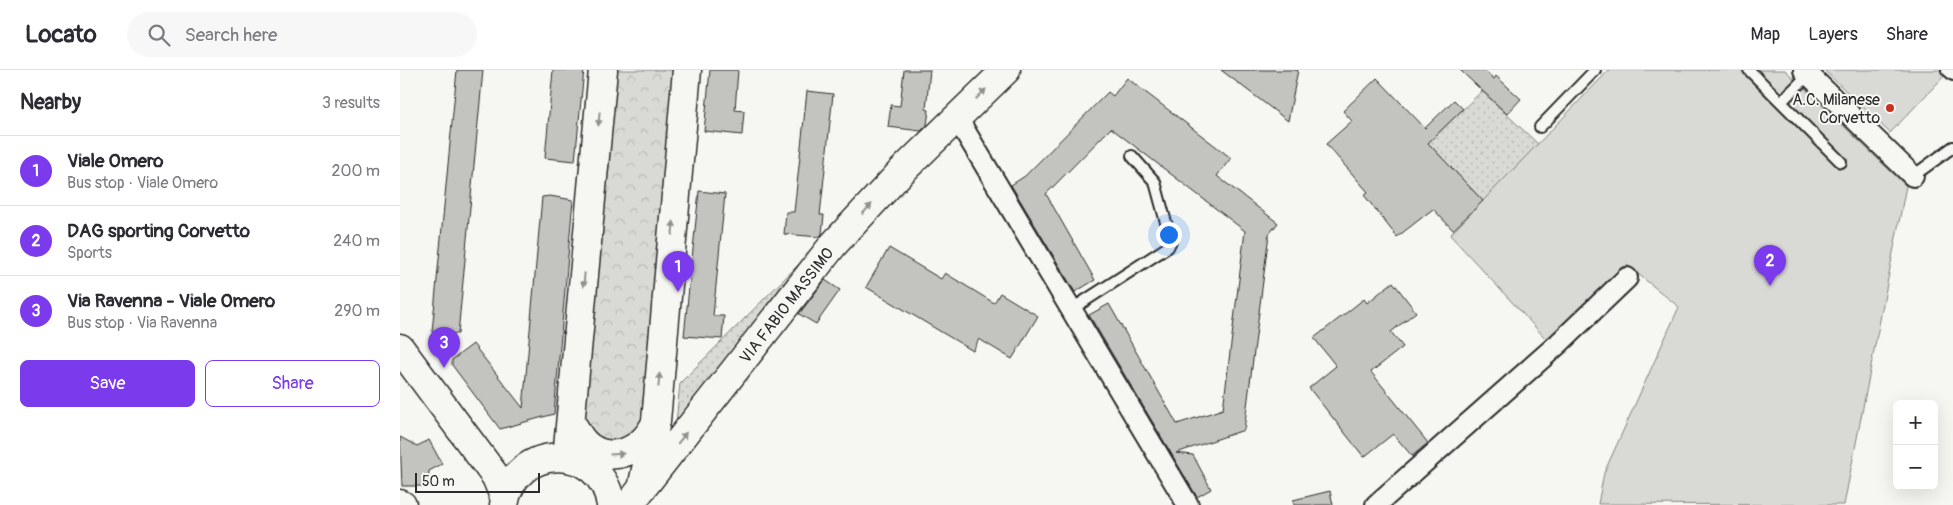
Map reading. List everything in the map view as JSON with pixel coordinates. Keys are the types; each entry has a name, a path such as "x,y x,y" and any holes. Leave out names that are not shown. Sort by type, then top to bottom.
{"street":[{"path":"567,458 603,70"},
{"path":"635,497 647,470 653,428 687,70"},
{"name":"VIA FABIO MASSIMO","path":"635,497 833,245 902,171 1006,70"},
{"path":"1807,72 1916,183"},
{"path":"957,118 1188,505"},
{"path":"1376,505 1558,344 1627,278"},
{"path":"400,348 509,493 531,464 543,459 567,458 584,464 599,476 608,492 611,505"},
{"path":"571,416 576,432 587,445 594,450 611,455 636,449 653,428"}],"lane":[{"path":"1540,127 1595,70"},
{"path":"1749,70 1841,162"},
{"path":"1947,70 1953,75"},
{"path":"1781,102 1807,72"},
{"path":"1916,183 1953,148"},
{"path":"1072,309 1168,247 1171,241 1155,182 1132,156"}],"green space":[{"path":"612,70 680,70 644,429 618,441 591,436 582,421"},
{"path":"1609,70 1785,70 1906,186 1844,505 1598,504 1604,473 1679,307 1627,265 1547,340 1450,235"},
{"name":"A.C. Milanese Corvetto","path":"1824,70 1950,70 1890,133"},
{"path":"1482,91 1538,144 1483,201 1428,143"},
{"path":"805,258 772,311 676,423 680,383"}],"building":[{"path":"457,70 483,70 458,334 432,332"},
{"path":"553,70 584,70 575,161 545,158"},
{"path":"710,70 738,70 735,110 744,111 742,135 704,131"},
{"path":"904,70 930,70 926,109 929,110 927,125 921,131 888,127 891,105 900,106"},
{"path":"1221,70 1298,70 1288,121"},
{"path":"1460,70 1484,70 1494,79 1496,76 1521,99 1507,114"},
{"path":"1127,78 1231,158 1217,176 1278,223 1269,234 1244,430 1176,453 1193,455 1211,489 1197,497 1089,315 1109,304 1177,424 1223,409 1245,231 1111,128 1046,194 1095,280 1075,292 1011,185 1025,176 1108,92 1113,96"},
{"path":"1377,78 1425,128 1454,100 1463,109 1428,143 1483,201 1453,230 1433,209 1397,237 1364,195 1368,192 1326,144 1352,121 1343,111"},
{"path":"807,91 833,94 820,215 824,215 822,234 819,237 784,234 786,212 794,212"},
{"path":"699,191 725,194 713,316 724,316 722,339 684,336"},
{"path":"550,196 573,200 554,414 500,429 452,365 452,360 473,344 523,408 542,197"},
{"path":"889,248 941,279 945,273 994,303 1000,293 1038,316 1012,359 979,339 973,351 866,287"},
{"path":"825,280 840,290 816,324 799,314"},
{"path":"1393,282 1416,312 1391,332 1403,347 1371,372 1428,443 1412,456 1393,434 1364,457 1309,388 1336,366 1314,338 1364,299 1367,303"},
{"path":"400,437 417,446 429,440 442,464 429,471 428,486 402,486"},
{"path":"1330,491 1333,505 1294,505 1293,500"}],"place":[{"name":"A.C. Milanese Corvetto","path":"1890,108"},
{"name":"DAG sporting Corvetto","path":"1770,286"},
{"name":"Viale Omero","path":"678,292"},
{"name":"Via Ravenna - Viale Omero","path":"444,368"}]}
